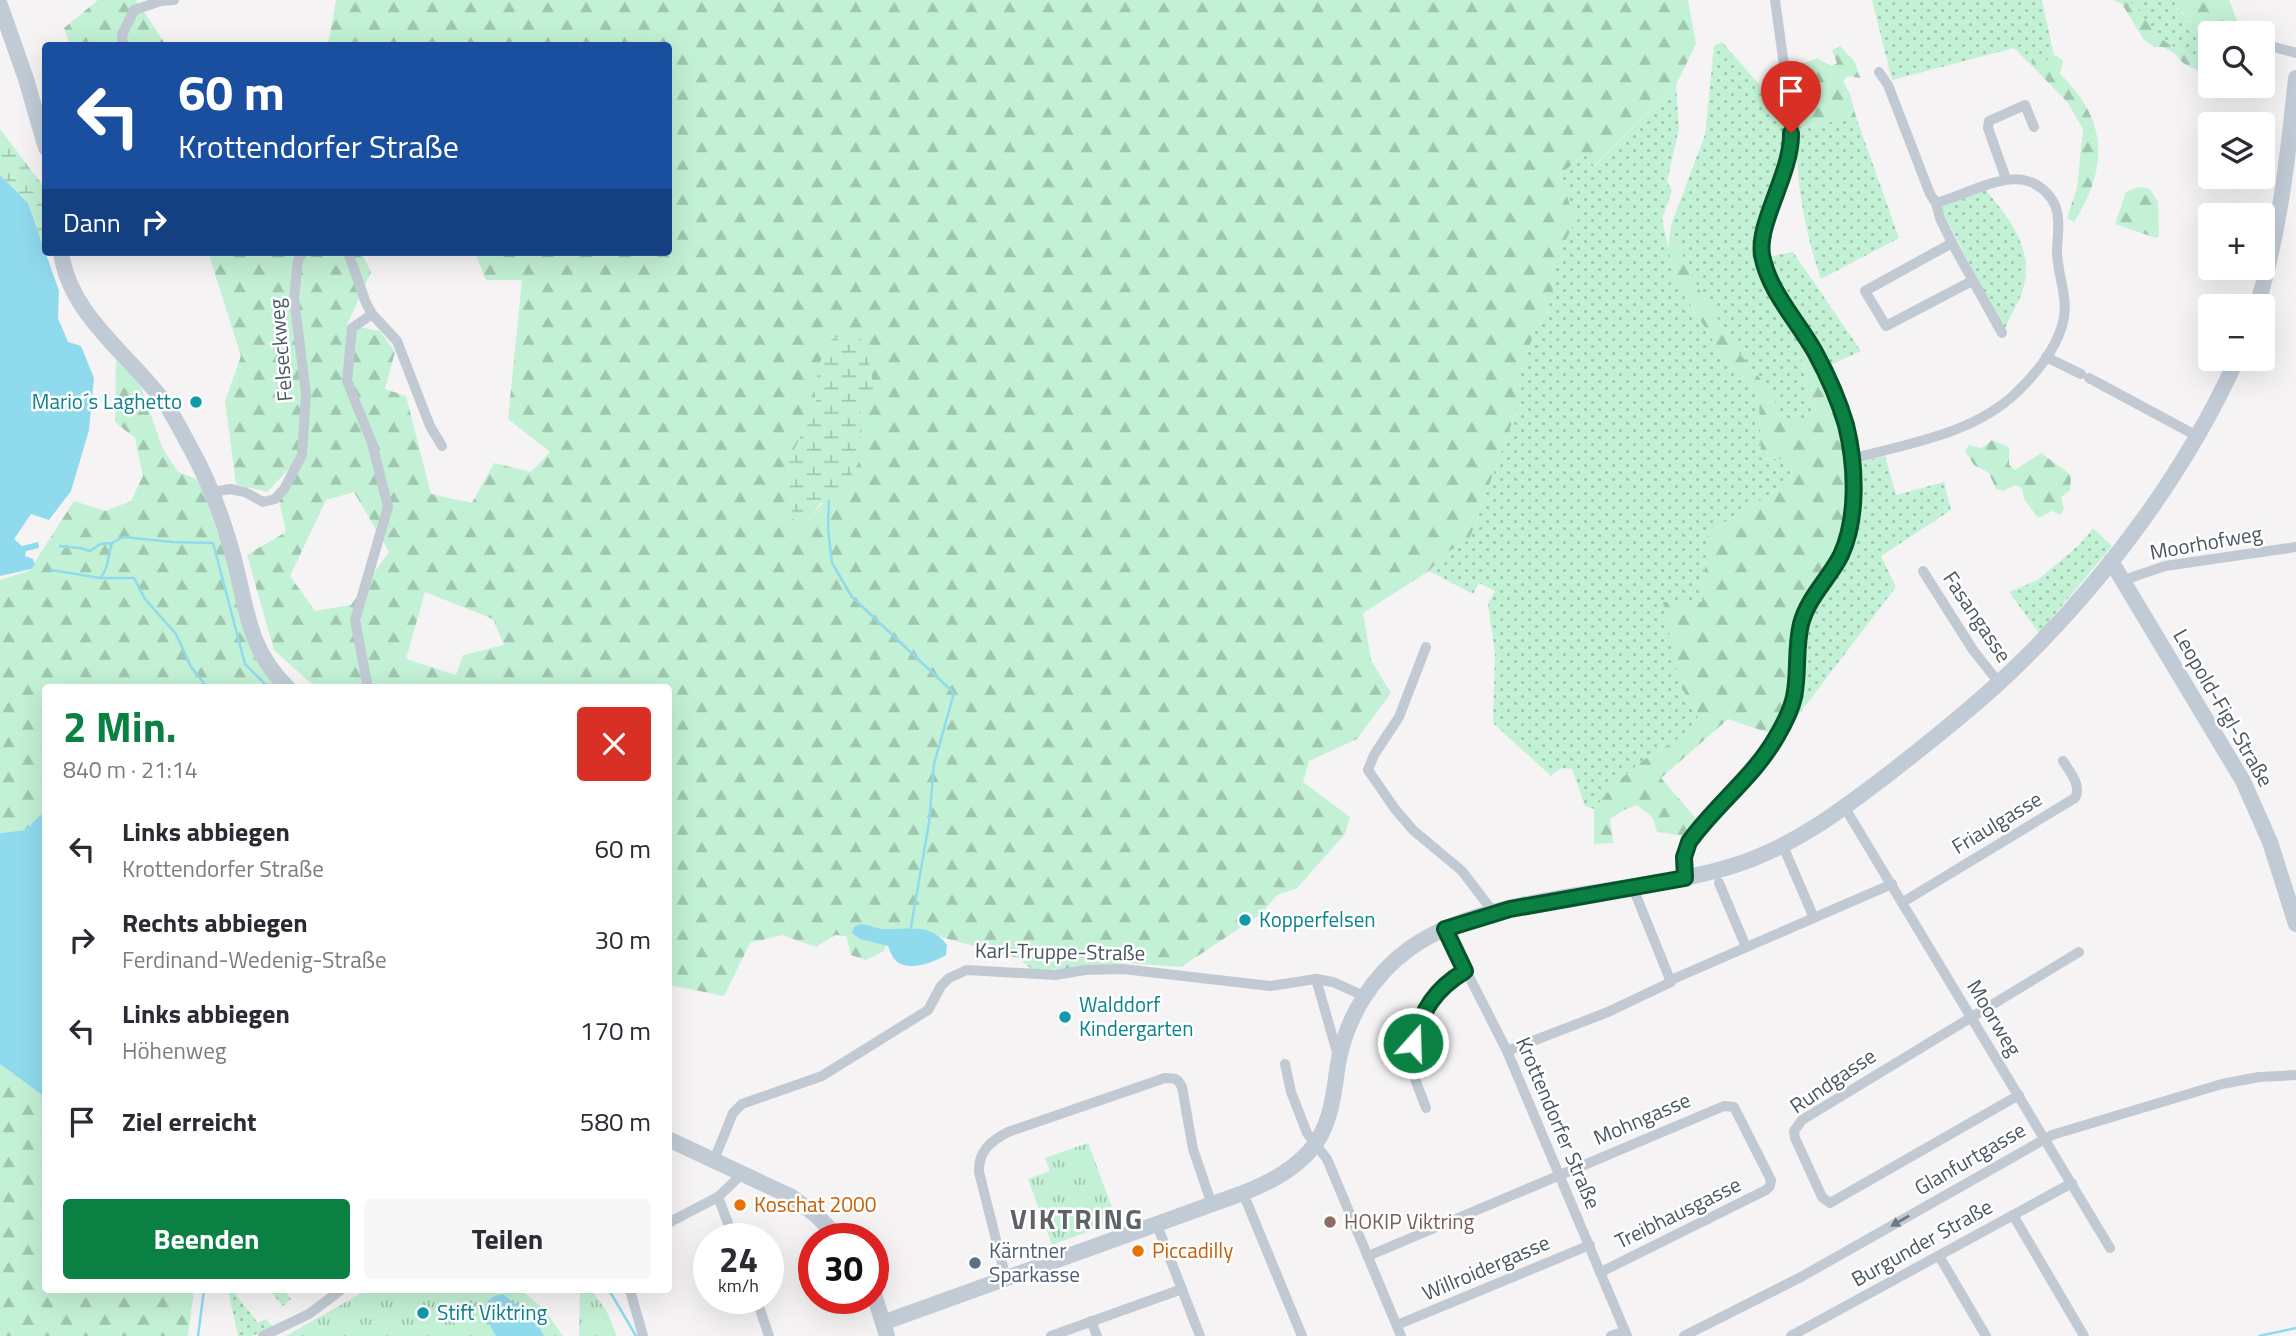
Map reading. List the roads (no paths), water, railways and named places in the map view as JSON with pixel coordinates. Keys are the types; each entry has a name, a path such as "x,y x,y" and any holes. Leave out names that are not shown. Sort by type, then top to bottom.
{"street":[{"path":"123,42 122,35 134,10 161,1 174,0"},
{"path":"1685,878 1684,857 1689,842 1756,768 1778,735 1789,712 1794,698 1801,622 1816,591 1840,557 1852,527 1851,459 1840,408 1815,352 1774,288 1762,254 1763,231 1791,149 1791,116 1775,0"},
{"path":"0,5 42,134"},
{"path":"2275,47 2296,53"},
{"path":"1879,72 1888,85 1940,218 1972,281 1977,285 2003,333"},
{"path":"2260,294 2277,234 2294,112 2296,78"},
{"path":"2006,179 1988,128 1989,121 2025,105 2034,127"},
{"path":"1851,459 1966,426 1983,418 2017,393 2057,340 2065,311 2057,254 2057,214 2049,196 2028,181 2006,179 1958,198 1936,203"},
{"path":"1952,243 1865,291 1883,323 1890,326 1972,281"},
{"path":"62,256 72,289 97,326 164,403 192,451 213,492 259,652 284,684"},
{"name":"Felseckweg","path":"213,492 230,489 244,492 263,502 275,499 284,489 302,455 306,394 294,298 300,256"},
{"path":"350,256 372,314 397,341 430,426 442,446"},
{"path":"367,684 355,620 388,507 372,443 346,381 352,328 372,314"},
{"path":"2046,356 2197,436"},
{"path":"886,1329 1006,1279 1265,1185 1290,1169 1315,1144 1325,1127 1331,1109 1339,1058 1347,1032 1364,996 1397,958 1423,940 1445,929 1494,913 1558,899 1685,878 1729,867 1801,837 1845,808 1954,723 2051,631 2111,561 2162,491 2197,436 2231,371"},
{"name":"Moorhofweg","path":"2124,580 2165,566 2296,547"},
{"name":"Leopold-Figl-Straße","path":"2111,561 2243,781 2270,842 2296,924"},
{"name":"Fasangasse","path":"1923,571 1973,650 1998,683"},
{"path":"1426,647 1404,706 1390,733 1374,755 1368,770 1413,831 1462,871 1494,913"},
{"name":"Friaulgasse","path":"1903,902 2075,798 2078,793 2077,786 2063,761"},
{"name":"Moorweg","path":"1845,808 2110,1248"},
{"path":"1783,846 1814,918"},
{"path":"1719,883 1746,947"},
{"path":"1507,1051 1669,985 1671,980 1892,884"},
{"path":"1633,888 1671,980"},
{"name":"Krottendorfer Straße","path":"1445,929 1507,1051 1626,1333"},
{"path":"1971,1017 2078,952"},
{"name":"Karl-Truppe-Straße","path":"714,1160 730,1120 742,1104 822,1076 928,1010 948,978 967,970 1055,975 1085,970 1123,969 1270,986 1316,979 1333,982 1364,996"},
{"path":"1426,1108 1413,1071 1413,1043 1420,1017 1438,992 1465,971"},
{"path":"1316,979 1339,1058"},
{"name":"Rundgasse","path":"1971,1017 1797,1125 1795,1138 1822,1197 1826,1202 1837,1201 2019,1095"},
{"path":"1285,1064 1291,1093 1307,1133 1327,1159 1399,1331"},
{"name":"Glanfurtgasse","path":"1684,1336 1801,1277 2045,1138 2222,1084 2259,1077 2296,1075"},
{"path":"1006,1279 979,1162 989,1145 1008,1132 1165,1078 1174,1078 1179,1080 1182,1087 1193,1149 1212,1205"},
{"name":"Mohngasse","path":"1368,1256 1724,1106 1734,1107 1737,1111"},
{"name":"Treibhausgasse","path":"1601,1272 1770,1186 1772,1180 1737,1111"},
{"path":"672,1141 792,1197 824,1223"},
{"path":"672,1221 718,1197 743,1174"},
{"name":"Burgunder Straße","path":"1791,1336 2072,1183"},
{"path":"1243,1193 1302,1336"},
{"path":"718,1197 728,1223"},
{"path":"2013,1215 2084,1336"},
{"path":"1157,1225 1200,1336"},
{"name":"Willroidergasse","path":"1399,1331 1590,1245"},
{"path":"1939,1256 1986,1336"},
{"path":"1051,1336 1182,1289"},
{"path":"263,1336 309,1314 337,1293"},
{"path":"631,1293 643,1336"},
{"path":"761,1314 769,1336"},
{"path":"1091,1321 1097,1336"},
{"path":"1611,1336 1626,1333"}],"water":[{"path":"0,175 28,203 42,243 42,256 47,256 59,291 58,318 68,342 81,346 94,378 89,430 71,491 49,520 31,514 14,539 22,546 38,542 39,548 26,551 25,556 33,559 35,565 31,569 0,576"},
{"path":"42,814 42,1095 0,1064 0,833 26,830"},
{"path":"860,924 882,929 925,930 947,945 946,955 930,963 906,966 894,959 888,946 860,939 852,933 854,927"},
{"path":"503,1294 535,1319 544,1336 496,1336 485,1310 489,1300"}],"waterway":[{"path":"829,501 828,529 832,563 852,597 954,693 934,764 929,823 911,927"},
{"path":"60,546 90,551 100,544 112,543 123,537 213,543 245,664 265,684"},
{"path":"100,578 107,566 112,543"},
{"path":"51,570 100,578 134,578 145,599 176,634 191,667 205,684"},
{"path":"198,1336 204,1293"},
{"path":"611,1293 636,1336"},
{"path":"2259,1336 2296,1328"}],"place":[{"name":"Mario´s Laghetto","path":"196,402"},
{"name":"Kopperfelsen","path":"1245,920"},
{"name":"Walddorf Kindergarten","path":"1065,1017"},
{"name":"Koschat 2000","path":"740,1205"},
{"name":"HOKIP Viktring","path":"1330,1222"},
{"name":"Piccadilly","path":"1138,1251"},
{"name":"Kärntner Sparkasse","path":"975,1263"},
{"name":"Stift Viktring","path":"423,1313"}],"district":[{"name":"VIKTRING","path":"1077,1219"}]}
